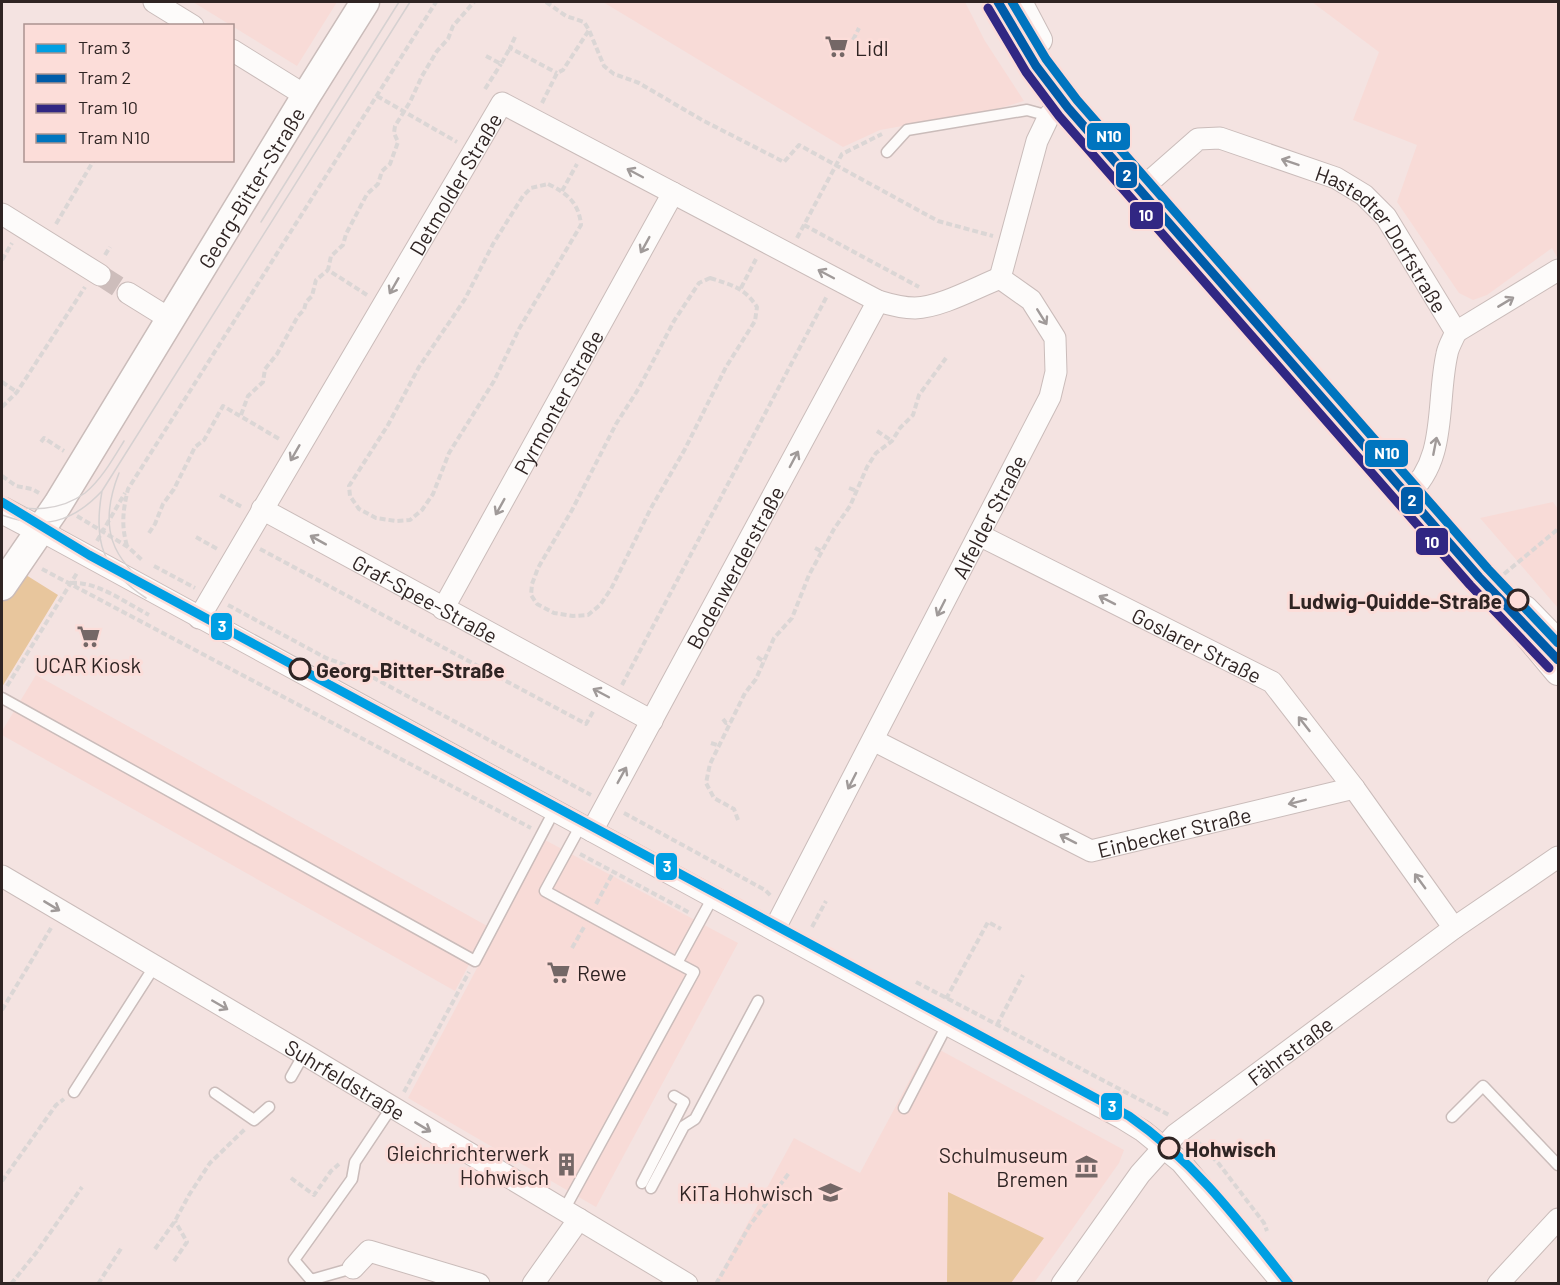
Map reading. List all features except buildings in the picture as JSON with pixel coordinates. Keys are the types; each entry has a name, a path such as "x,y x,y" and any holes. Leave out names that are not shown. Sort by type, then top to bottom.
{"main road":[{"name":"Georg-Bitter-Straße","path":"2,586 58,504 365,2"}],"street":[{"path":"154,2 190,24"},
{"path":"998,2 1036,66 1056,109 1146,185"},
{"path":"1019,2 1051,62 1146,185 1410,493 1558,672"},
{"path":"234,51 306,96"},
{"name":"Detmolder Straße","path":"199,618 502,103 878,302 899,307 918,308 944,301 1000,278"},
{"path":"1000,278 1037,141 1056,109"},
{"name":"Hastedter Dorfstraße","path":"1146,185 1198,139 1220,138 1336,178 1364,195 1386,217 1456,333 1447,352 1434,452 1428,472 1410,493"},
{"name":"Pyrmonter Straße","path":"443,609 673,193"},
{"path":"2,214 97,273"},
{"path":"1456,333 1558,270"},
{"name":"Alfelder Straße","path":"779,921 1050,397 1056,372 1055,338 1031,300 1000,278"},
{"path":"128,293 170,319"},
{"name":"Bodenwerderstraße","path":"586,828 607,804 878,302"},
{"path":"1410,493 1558,643"},
{"name":"Graf-Spee-Straße","path":"262,509 606,702 652,721"},
{"path":"2,510 713,897 779,921 941,1022 1122,1118 1163,1146 1198,1180 1283,1284"},
{"name":"Goslarer Straße","path":"979,535 1272,682 1354,788 1454,928"},
{"name":"Einbecker Straße","path":"873,740 1091,851 1354,788"},
{"name":"Fährstraße","path":"1062,1284 1140,1174 1163,1146 1184,1127 1454,928 1558,857"},
{"name":"Suhrfeldstraße","path":"2,876 687,1284"},
{"path":"533,1284 572,1214"},
{"path":"1498,1284 1558,1219"},
{"path":"353,1268 369,1251 479,1284"}],"lane":[{"path":"887,152 907,130 1027,110 1056,109"},
{"path":"2,698 475,961 554,811"},
{"path":"572,1214 694,972 545,891 568,848 586,828"},
{"path":"677,963 713,897"},
{"path":"74,1092 154,967"},
{"path":"674,1096 684,1102 646,1186 684,1126 695,1119 758,1001"},
{"path":"904,1108 941,1022"},
{"path":"291,1077 304,1054"},
{"path":"1452,1118 1483,1086 1558,1165"},
{"path":"215,1093 254,1120 269,1107"},
{"path":"353,1268 311,1280 294,1260 352,1179 356,1162 393,1109"}],"path":[{"path":"2,693 128,489 436,2"},
{"path":"241,415 248,396 263,382 265,369 277,354 298,316 304,310 306,302 312,296 316,280 328,270 331,256 343,245 346,234 367,194 378,184 382,171 390,164 398,142 394,126 422,76 437,51 448,39 453,26 474,2"},
{"path":"546,2 566,16 584,22 604,66 614,74 639,83 702,120 784,162 799,146 938,221 1011,240"},
{"path":"853,40 859,28"},
{"path":"510,48 557,72 563,70 589,30"},
{"path":"486,56 501,64 515,37"},
{"path":"534,120 557,72"},
{"path":"377,96 473,151"},
{"path":"788,254 842,154 882,134 907,130"},
{"path":"562,191 586,147"},
{"path":"46,242 93,162"},
{"path":"542,184 548,184 562,191 572,200 580,215 581,225 519,329 490,389 449,453 433,494 422,510 410,520 396,521 376,518 360,509 350,496 349,486 388,425 419,367 465,299 493,244 523,196 531,188 542,184"},
{"path":"804,225 944,301"},
{"path":"741,288 765,242"},
{"path":"2,407 17,392 97,273 110,247"},
{"path":"328,270 345,281"},
{"path":"710,278 741,288 757,307 755,321 726,367 611,589 600,605 588,615 573,616 554,613 537,604 531,595 538,568 688,298 699,283 710,278"},
{"path":"244,540 586,724 606,702 836,280"},
{"path":"738,820 735,809 714,798 706,783 710,764 745,693 765,662 774,638 792,618 809,575 857,492 867,467 876,453 892,441 900,428 913,415 919,395 946,358"},
{"path":"923,376 930,380"},
{"path":"2,382 17,392"},
{"path":"149,533 195,447 204,440 222,406 241,415 297,450"},
{"path":"877,431 892,441"},
{"path":"41,442 44,438 64,452"},
{"path":"859,464 867,467"},
{"path":"2,476 16,486 32,489"},
{"path":"849,488 857,492"},
{"path":"128,489 122,511 123,531 128,547"},
{"path":"1497,580 1558,529"},
{"path":"814,548 823,552"},
{"path":"21,557 542,834"},
{"path":"803,573 809,575"},
{"path":"797,588 803,590"},
{"path":"757,657 765,662"},
{"path":"326,658 359,670 765,890 779,921 812,927 826,901"},
{"path":"723,719 726,723 732,721"},
{"path":"711,743 720,746"},
{"path":"568,848 701,919"},
{"path":"572,948 626,850"},
{"path":"2,1010 61,912"},
{"path":"941,1022 946,998 988,922 1001,929"},
{"path":"393,1109 475,961"},
{"path":"997,1024 1023,975"},
{"path":"916,982 1165,1112 1184,1127 1219,1164 1264,1223 1268,1234"},
{"path":"2,1182 56,1105 74,1092"},
{"path":"155,1249 210,1163 254,1120"},
{"path":"291,1178 314,1195 345,1158"},
{"path":"716,1284 750,1225 789,1173"},
{"path":"11,1284 36,1253 82,1187"},
{"path":"174,1261 187,1242 175,1221"},
{"path":"98,1284 122,1247"}],"shaded area":[{"path":"193,2 337,2 297,66 234,27 234,24 229,24"},
{"path":"603,2 965,2 985,41 1024,101 997,109 880,130 843,147"},
{"path":"1312,2 1558,2 1558,259 1552,248 1487,295 1473,300 1459,293 1397,202 1417,145 1353,120 1379,52"},
{"path":"1553,502 1558,509 1558,608 1480,518"},
{"path":"2,560 58,595 2,687"},
{"path":"36,675 489,927 455,991 2,735 2,731"},
{"path":"545,840 738,943 596,1207 408,1098"},
{"path":"929,1044 1124,1150 1119,1163 1034,1283 723,1284 717,1280 794,1138 860,1173"},
{"path":"948,1192 1044,1238 1011,1283 947,1283"}],"tunnel":[{"path":"100,275 128,293"}],"tram line":[{"path":"261,222 399,2"},
{"path":"2,515 31,522 56,521 79,510 102,491 410,2"},
{"name":"2","path":"998,2 1036,66 1068,108 1479,577 1558,660"},
{"name":"N10","path":"1012,2 1046,59 1077,100 1488,569 1558,643"},
{"name":"10","path":"988,8 1026,72 1059,116 1470,585 1549,668"},
{"path":"2,501 33,509 55,506 76,499 96,482 124,441"},
{"path":"119,473 109,510 112,541 128,567 157,591"},
{"path":"102,491 99,525 104,553 119,576 146,598"},
{"name":"3","path":"2,502 89,555 1129,1116 1153,1134 1195,1173 1234,1215 1289,1284"}],"place":[{"name":"Lidl","path":"837,47"},
{"name":"Ludwig-Quidde-Straße","path":"1518,600"},
{"name":"UCAR Kiosk","path":"88,636"},
{"name":"Georg-Bitter-Straße","path":"300,669"},
{"name":"Rewe","path":"559,972"},
{"name":"Hohwisch","path":"1169,1148"},
{"name":"Gleichrichterwerk Hohwisch","path":"567,1164"},
{"name":"Schulmuseum Bremen","path":"1086,1166"},
{"name":"KiTa Hohwisch","path":"831,1192"}]}
